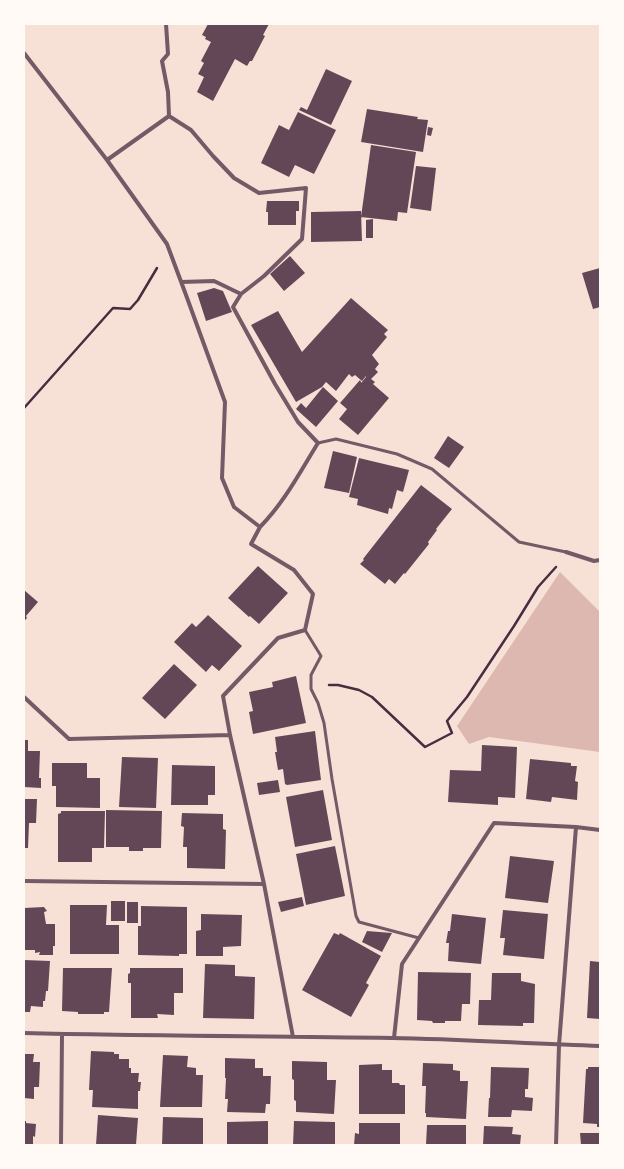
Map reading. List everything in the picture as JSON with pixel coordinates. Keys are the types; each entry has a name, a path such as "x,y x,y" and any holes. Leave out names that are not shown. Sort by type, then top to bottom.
{"street":[{"path":"166,24 168,54 162,61 168,92 169,116"},
{"path":"24,53 107,160 167,244 225,402 222,478 234,507 260,527"},
{"path":"107,160 169,116"},
{"path":"169,116 191,130 234,178 259,193 306,188 302,239 264,276 241,294 233,307 275,384 298,422 318,443 286,495 272,515 260,527 252,544 294,570 313,594 305,630 278,638 223,696 230,735 264,884 293,1037"},
{"path":"181,282 214,281 241,294"},
{"path":"566,552 594,561 600,560"},
{"path":"24,697 69,739 230,735"},
{"path":"394,1038 402,964 494,823 576,827 600,830"},
{"path":"556,1145 559,1045 576,827"},
{"path":"24,880 264,884"},
{"path":"24,1033 394,1038 600,1046"},
{"path":"61,1145 62,1034"}],"lane":[{"path":"318,443 336,439 397,454 432,469 519,542 566,552"},
{"path":"305,630 320,656 312,675 311,689 318,703 324,723 332,779 356,916 359,922 419,938"}],"path":[{"path":"24,408 113,308 130,309 138,300 158,267 173,260"},
{"path":"311,685 338,685 359,690 372,697 425,747 452,733 447,721 467,697 538,587 556,568 566,552"}],"shaded area":[{"path":"560,572 600,612 600,752 489,737 469,744 457,726"}],"building":[{"path":"208,24 269,24 263,35 265,36 252,61 250,61 247,66 235,59 213,101 197,92 204,77 198,74 204,63 201,61 211,42 205,39 206,37 202,35"},
{"path":"326,69 352,81 331,125 299,110 301,107 307,110"},
{"path":"367,109 428,120 423,152 361,142"},
{"path":"298,112 336,130 314,174 295,165 289,177 261,163 279,125 289,130"},
{"path":"428,127 433,128 431,136 427,135"},
{"path":"371,145 416,152 407,213 398,212 397,221 361,217"},
{"path":"416,166 436,168 431,211 410,208"},
{"path":"267,201 299,201 299,211 296,211 296,225 268,225 268,212 266,212"},
{"path":"361,211 362,241 311,242 311,212"},
{"path":"373,219 373,238 366,238 366,220"},
{"path":"290,256 305,273 284,291 270,274"},
{"path":"600,268 600,307 593,309 582,273"},
{"path":"214,288 223,291 232,312 206,321 197,293"},
{"path":"351,298 388,330 384,334 387,337 372,355 379,364 375,369 378,372 371,379 375,382 373,384 389,398 358,435 339,419 347,409 340,403 360,380 361,383 366,376 362,381 355,375 352,377 349,374 336,391 326,382 322,387 296,402 251,325 278,311 302,352"},
{"path":"323,387 338,401 316,427 296,409 301,403 306,408"},
{"path":"448,436 464,447 449,468 434,458"},
{"path":"333,451 357,457 349,493 324,488"},
{"path":"359,458 409,470 403,492 397,490 392,509 389,508 388,514 357,505 358,499 349,497"},
{"path":"421,485 452,509 436,529 437,530 428,542 429,544 405,574 404,573 395,584 389,579 385,584 360,564"},
{"path":"258,566 288,593 259,624 228,598"},
{"path":"24,590 38,602 26,616 27,618 24,621"},
{"path":"208,615 242,646 219,671 212,665 206,672 174,642 192,623 196,627"},
{"path":"174,664 197,685 165,719 142,698"},
{"path":"296,676 306,723 253,734 249,712 253,711 249,692 273,687 272,682"},
{"path":"315,731 321,780 287,785 285,784 283,769 278,770 275,752 277,752 275,737"},
{"path":"24,740 28,740 28,751 40,751 39,778 41,778 41,788 24,787"},
{"path":"482,745 517,747 515,798 498,797 498,805 448,802 450,770 481,771"},
{"path":"122,757 158,758 156,808 119,807"},
{"path":"530,759 571,763 571,766 577,766 575,781 578,782 577,800 552,797 551,802 526,799"},
{"path":"52,763 87,763 87,778 100,778 100,808 56,807 56,786 52,786"},
{"path":"172,765 215,766 215,795 208,795 208,805 171,805"},
{"path":"278,780 280,792 259,795 257,783"},
{"path":"323,790 332,840 295,847 286,797"},
{"path":"24,799 37,799 36,823 29,823 28,848 24,848"},
{"path":"106,810 162,811 161,848 143,848 143,851 129,851 129,847 106,847"},
{"path":"61,811 105,811 104,848 92,848 92,862 58,862 58,814 61,813"},
{"path":"182,813 223,814 223,829 226,830 225,869 187,868 187,847 183,847 184,827 181,826"},
{"path":"335,846 345,896 306,905 296,854"},
{"path":"510,856 554,861 548,903 505,898"},
{"path":"302,897 304,906 281,912 278,902"},
{"path":"111,901 125,901 125,921 111,921"},
{"path":"127,902 138,902 138,923 127,923"},
{"path":"70,905 107,905 106,925 119,925 119,954 70,954"},
{"path":"141,906 187,907 187,954 179,954 179,956 138,955 138,926 141,926"},
{"path":"44,907 47,911 44,912 46,924 55,924 55,946 53,946 53,955 39,955 40,952 35,953 35,950 24,950 24,908"},
{"path":"503,910 548,914 544,959 503,955 505,938 500,938"},
{"path":"201,914 242,915 241,946 223,947 223,956 196,956 196,931 201,930"},
{"path":"452,914 486,918 481,964 448,961 449,943 446,943 448,931 450,931"},
{"path":"367,931 392,933 382,952 362,942"},
{"path":"334,933 339,935 340,933 381,956 366,983 369,985 351,1017 302,990"},
{"path":"24,960 50,961 48,991 46,991 43,1007 31,1006 30,1012 24,1012"},
{"path":"590,961 600,962 600,1019 587,1018"},
{"path":"205,964 235,965 235,976 255,977 254,1019 203,1018"},
{"path":"63,968 112,968 109,1012 104,1012 104,1014 78,1014 78,1012 62,1011"},
{"path":"130,968 183,968 183,993 174,993 174,1015 157,1014 158,1018 131,1018 131,983 128,983"},
{"path":"418,972 471,973 470,1004 462,1004 461,1021 433,1023 432,1021 417,1020"},
{"path":"492,973 521,973 521,981 535,984 534,1023 523,1023 523,1026 478,1025 479,1000 491,1000"},
{"path":"91,1051 114,1052 114,1054 119,1054 119,1059 129,1059 129,1068 131,1068 131,1073 139,1073 138,1082 141,1082 140,1091 138,1091 138,1109 92,1107 93,1090 89,1090"},
{"path":"24,1054 34,1054 33,1062 40,1062 39,1087 34,1087 34,1099 24,1098"},
{"path":"163,1055 188,1056 187,1067 196,1068 196,1075 203,1075 202,1107 160,1107"},
{"path":"225,1058 255,1059 255,1068 263,1068 263,1076 271,1076 270,1104 266,1104 265,1113 227,1112 228,1099 225,1099"},
{"path":"292,1061 327,1062 327,1080 336,1080 334,1114 296,1112 296,1101 294,1100 294,1080 292,1079"},
{"path":"423,1063 453,1064 453,1070 460,1071 460,1081 468,1081 466,1119 426,1117 426,1086 422,1086"},
{"path":"382,1064 382,1070 392,1070 392,1083 405,1085 405,1114 359,1114 359,1065"},
{"path":"491,1067 529,1068 528,1089 525,1089 525,1097 533,1098 532,1111 512,1110 511,1117 488,1117"},
{"path":"588,1067 600,1067 600,1127 597,1127 597,1124 583,1123 586,1069 588,1069"},
{"path":"98,1115 138,1118 136,1145 96,1145"},
{"path":"163,1117 203,1118 203,1145 162,1145"},
{"path":"24,1121 26,1121 26,1123 36,1124 35,1137 33,1136 33,1145 24,1145"},
{"path":"268,1121 268,1145 227,1145 227,1122"},
{"path":"294,1121 335,1122 335,1145 293,1145"},
{"path":"359,1123 400,1123 400,1145 354,1145 355,1133 359,1134"},
{"path":"427,1125 466,1125 466,1145 426,1145"},
{"path":"484,1126 513,1127 512,1134 521,1135 520,1145 483,1145"},
{"path":"580,1133 600,1133 600,1145 581,1145"}]}
